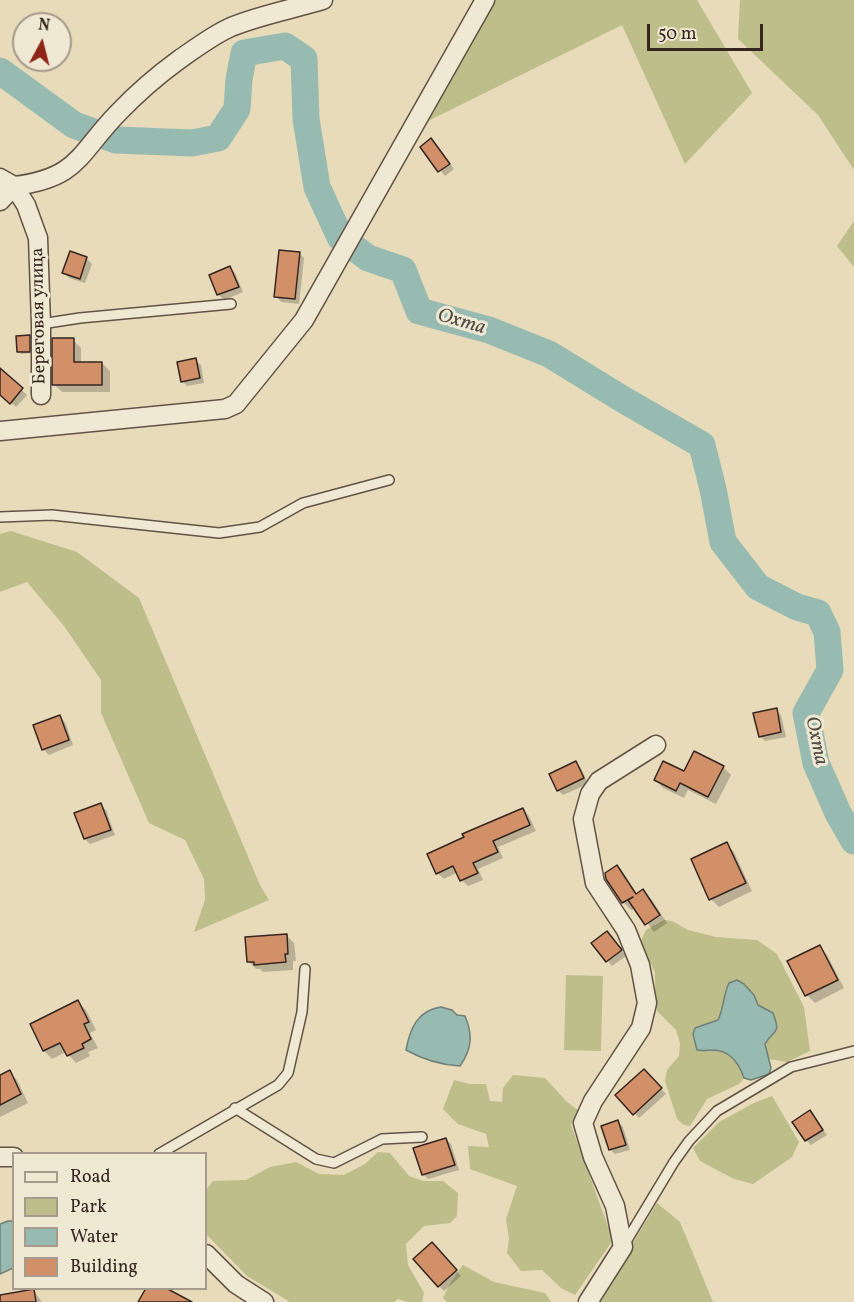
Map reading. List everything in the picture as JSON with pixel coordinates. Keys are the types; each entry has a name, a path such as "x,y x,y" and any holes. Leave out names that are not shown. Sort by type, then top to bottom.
{"street":[{"path":"0,201 7,182 39,183 56,176 78,161 116,115 140,91 181,59 230,27 323,0"},
{"path":"0,431 225,409 236,404 304,320 485,0"},
{"name":"Береговая улица","path":"7,182 26,205 38,238 41,395"},
{"path":"588,1302 623,1247 615,1206 593,1157 583,1124 593,1101 641,1028 647,1003 640,964 626,930 595,883 583,819 590,794 599,781 656,745"},
{"path":"207,1255 236,1284 264,1302"}],"lane":[{"path":"41,324 231,304"},
{"path":"0,517 52,515 219,533 260,527 303,503 389,480"},
{"path":"162,1152 278,1085 288,1073 302,1012 305,969"},
{"path":"623,1247 674,1162 689,1141 717,1110 791,1067 854,1051"},
{"path":"235,1108 316,1159 326,1162 334,1163 382,1139 422,1137"}],"green space":[{"path":"490,0 697,0 752,93 685,164 622,25 424,123"},
{"path":"740,0 854,0 854,170 818,115 738,39"},
{"path":"854,221 854,267 837,246"},
{"path":"11,531 77,552 139,598 260,885 269,900 194,932 205,900 204,879 185,840 149,823 101,713 101,680 64,626 27,582 0,592 0,534"},
{"path":"664,920 672,921 688,930 716,937 757,940 777,954 804,1007 810,1051 787,1062 769,1059 765,1044 773,1013 758,1005 754,995 726,989 718,1020 695,1028 703,1051 717,1051 729,1056 738,1065 744,1078 739,1084 707,1099 690,1126 684,1125 677,1119 665,1081 667,1070 679,1056 680,1043 676,1030 657,1011 655,973 641,941 646,930"},
{"path":"566,975 603,976 601,1051 564,1050"},
{"path":"513,1075 545,1078 567,1102 578,1110 571,1125 613,1240 575,1295 561,1288 542,1270 521,1271 507,1253 509,1239 506,1219 517,1186 470,1169 468,1146 489,1147 486,1134 458,1124 443,1109 454,1080 470,1084 486,1084 490,1101 502,1102 503,1088"},
{"path":"772,1096 799,1142 792,1157 753,1184 734,1179 700,1161 693,1148 719,1122"},
{"path":"378,1152 390,1153 409,1176 423,1181 443,1181 458,1193 457,1216 450,1223 424,1226 406,1244 408,1265 424,1293 422,1302 398,1299 394,1302 290,1302 247,1276 207,1235 207,1189 213,1181 246,1180 270,1167 296,1162 319,1174 344,1175 365,1164"},
{"path":"657,1203 680,1222 713,1302 597,1302"},
{"path":"463,1265 494,1282 545,1293 551,1302 447,1302 443,1298"}],"water":[{"path":"737,980 754,995 758,1005 773,1013 777,1025 776,1031 765,1044 771,1068 769,1074 751,1080 744,1078 736,1063 723,1052 697,1050 693,1034 695,1028 718,1020 729,983"},
{"path":"441,1007 452,1010 457,1015 465,1016 468,1023 469,1048 460,1066 432,1061 406,1050 416,1021 426,1012"},
{"path":"12,1221 12,1268 0,1274 0,1224"}],"building":[{"path":"431,138 450,164 438,172 420,147"},
{"path":"279,250 300,252 295,299 274,297"},
{"path":"70,251 87,257 80,279 62,273"},
{"path":"230,266 239,287 217,295 209,275"},
{"path":"30,335 30,352 17,352 16,336"},
{"path":"52,338 74,338 74,362 102,362 102,385 52,385"},
{"path":"196,358 200,378 181,382 177,362"},
{"path":"0,368 23,388 10,404 0,395"},
{"path":"777,708 781,732 759,737 753,713"},
{"path":"60,715 69,740 42,750 33,725"},
{"path":"694,751 724,766 708,797 680,783 676,791 654,780 663,761 684,771"},
{"path":"576,761 584,778 557,791 549,774"},
{"path":"101,803 111,830 84,839 74,813"},
{"path":"523,808 530,825 493,841 498,852 473,863 478,873 460,881 453,866 436,874 427,854 464,837 462,834"},
{"path":"727,842 746,883 709,900 691,859"},
{"path":"617,865 636,894 643,889 660,915 645,925 628,900 633,897 622,903 606,879 605,873"},
{"path":"607,931 622,950 606,962 591,943"},
{"path":"287,934 286,962 254,965 254,962 247,962 245,937"},
{"path":"820,945 838,980 805,996 787,961"},
{"path":"78,1000 89,1022 84,1024 91,1039 82,1044 84,1048 67,1056 60,1043 43,1051 30,1024"},
{"path":"644,1069 662,1088 633,1115 615,1095"},
{"path":"10,1070 21,1094 0,1105 0,1075"},
{"path":"810,1110 823,1130 805,1141 792,1122"},
{"path":"618,1120 626,1145 609,1150 601,1126"},
{"path":"446,1138 455,1165 422,1175 413,1148"},
{"path":"432,1242 457,1270 438,1287 413,1259"},
{"path":"34,1290 36,1302 0,1302 0,1295"},
{"path":"145,1290 170,1290 192,1302 138,1302"}],"waterway":[{"name":"Охта","path":"0,71 74,125 116,140 192,143 218,138 237,109 244,53 285,46 304,59 306,119 317,187 340,237 368,258 403,270 419,311 489,330 549,354 702,445 723,542 758,587 797,607 818,613 827,632 830,670 806,713 816,763 838,813 854,841"}]}
